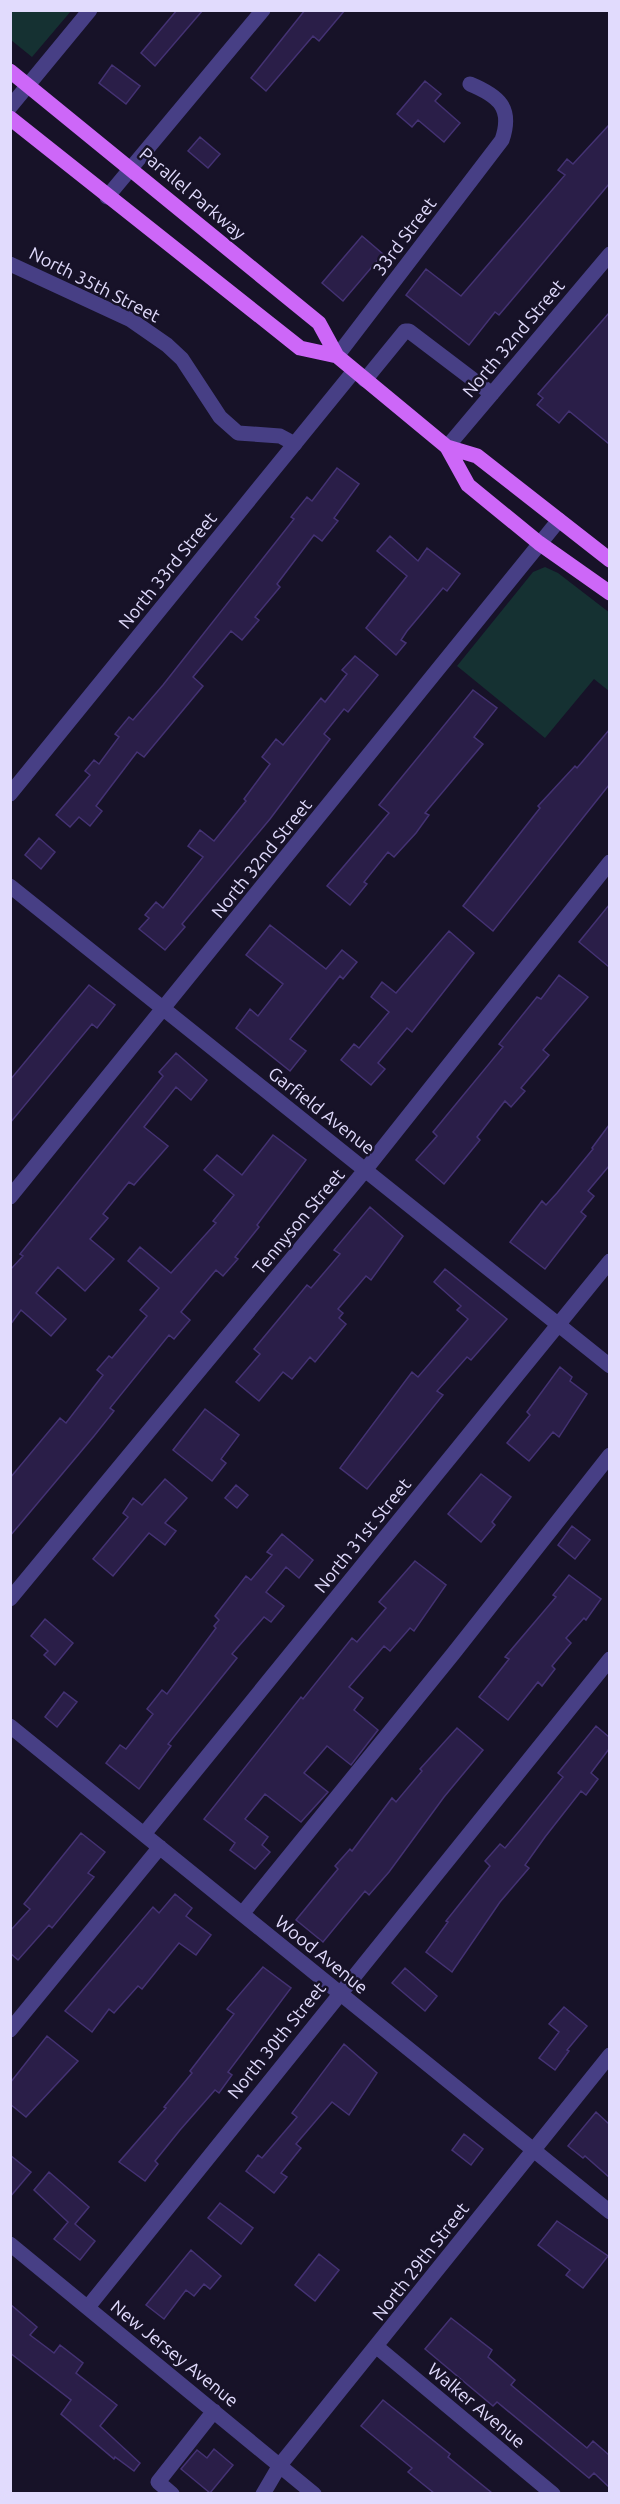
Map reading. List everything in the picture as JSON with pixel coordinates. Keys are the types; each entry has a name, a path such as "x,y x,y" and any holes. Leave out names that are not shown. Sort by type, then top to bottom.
{"main road":[{"name":"Parallel Parkway","path":"10,71 132,167 320,323 337,356 447,447 468,485 539,543 609,593"},
{"name":"Parallel Parkway","path":"10,118 300,348 337,356"},
{"name":"Parallel Parkway","path":"447,447 477,456 609,560"}],"street":[{"path":"10,107 90,10"},
{"path":"107,197 262,10"},
{"name":"33rd Street","path":"337,356 502,140 507,125 504,110 497,98 470,84"},
{"name":"North 32nd Street","path":"447,447 609,254"},
{"name":"North 35th Street","path":"10,264 131,320 167,345 182,360 220,417 238,433 280,436 294,444"},
{"name":"North 33rd Street","path":"10,794 294,444 405,331 410,330 492,394"},
{"name":"North 32nd Street","path":"10,1197 559,520"},
{"name":"Tennyson Street","path":"10,1599 366,1169 609,862"},
{"name":"Garfield Avenue","path":"10,886 163,1011 366,1169 609,1366"},
{"name":"North 31st Street","path":"144,1834 609,1261"},
{"path":"242,1914 453,1654 609,1455"},
{"name":"North 30th Street","path":"88,2307 609,1659"},
{"name":"Wood Avenue","path":"10,1725 609,2211"},
{"path":"10,2030 160,1847"},
{"name":"North 29th Street","path":"263,2493 280,2465 377,2347 609,2055"},
{"name":"New Jersey Avenue","path":"10,2244 314,2493"},
{"name":"Walker Avenue","path":"377,2347 553,2493"},
{"path":"172,2493 158,2482 214,2411"}],"green space":[{"path":"10,11 71,11 32,57 11,40"},
{"path":"545,567 558,573 610,613 609,691 594,679 545,738 457,666 533,572"}],"building":[{"path":"177,10 203,10 155,66 141,53"},
{"path":"305,10 345,10 319,41 313,36 266,91 251,78"},
{"path":"112,65 140,86 126,104 99,83"},
{"path":"425,81 441,94 435,101 460,123 444,142 418,120 412,127 397,114"},
{"path":"609,125 609,184 499,315 495,312 469,345 406,295 426,269 461,296 565,175 558,170 567,159 573,164"},
{"path":"200,137 220,154 208,168 188,151"},
{"path":"362,236 383,254 343,301 322,283"},
{"path":"609,313 609,444 569,411 559,423 537,405 543,398 538,394"},
{"path":"337,468 359,484 334,518 338,521 322,541 314,535 277,584 280,587 255,617 259,620 242,640 231,631 193,677 203,686 144,757 137,752 96,806 102,811 90,826 79,817 70,827 56,815 90,775 85,771 94,760 99,764 119,737 115,734 129,717 133,720 163,685 294,519 291,517 307,497 312,501"},
{"path":"390,536 418,561 427,548 460,574 447,591 443,588 407,631 401,640 406,643 396,655 366,628 407,576 377,551"},
{"path":"355,656 378,675 348,712 344,709 324,734 330,739 270,819 182,924 185,927 165,950 139,929 149,918 145,915 156,902 163,908 203,857 188,846 200,830 214,841 246,801 244,799 270,764 262,757 276,739 283,745 321,698 325,702 347,674 342,670"},
{"path":"473,690 497,708 474,737 483,744 425,813 429,815 416,833 394,857 388,852 364,882 367,884 350,905 327,886 389,813 379,805"},
{"path":"609,730 609,785 493,931 463,906 540,808 538,806 575,766 577,768"},
{"path":"39,838 55,852 41,869 25,855"},
{"path":"609,905 609,967 579,942"},
{"path":"270,925 326,969 342,950 357,962 343,979 340,976 290,1039 306,1051 290,1071 236,1028 250,1009 258,1016 283,984 246,955"},
{"path":"449,931 474,953 412,1032 407,1028 378,1063 385,1069 371,1085 341,1060 354,1044 359,1048 389,1012 371,997 382,982 396,993"},
{"path":"559,975 588,997 543,1050 549,1055 521,1088 525,1091 511,1107 505,1101 477,1137 480,1140 444,1184 416,1160 437,1136 433,1132 503,1047 499,1044 537,997 541,999"},
{"path":"89,985 115,1005 97,1028 92,1024 10,1123 10,1080"},
{"path":"176,1053 207,1080 191,1100 176,1087 144,1127 168,1146 134,1185 129,1182 103,1214 108,1218 90,1239 114,1259 85,1291 58,1267 36,1293 66,1319 51,1336 21,1310 10,1325 10,1270 23,1256 20,1254 163,1076 159,1072"},
{"path":"609,1125 609,1166 588,1191 594,1196 581,1212 586,1216 545,1269 510,1242 542,1201 546,1205 557,1193 593,1149"},
{"path":"273,1135 306,1160 235,1257 238,1259 223,1276 216,1270 181,1312 190,1320 174,1339 169,1335 110,1408 114,1411 10,1536 10,1478 60,1418 66,1423 103,1375 97,1370 109,1356 112,1358 147,1316 140,1310 159,1288 128,1261 140,1247 171,1273 216,1223 213,1221 234,1195 204,1170 217,1155 242,1175"},
{"path":"370,1207 403,1236 371,1280 366,1276 338,1309 343,1313 339,1318 346,1324 315,1362 310,1357 292,1379 283,1372 259,1401 236,1382 260,1354 254,1349 307,1285 311,1288 340,1254 334,1250"},
{"path":"445,1269 507,1319 471,1360 467,1357 437,1391 443,1395 367,1489 340,1468 412,1372 418,1377 468,1319 457,1310 461,1306 434,1282"},
{"path":"560,1367 572,1377 570,1381 587,1394 559,1437 553,1432 529,1461 507,1443 530,1415 527,1412"},
{"path":"205,1409 239,1435 221,1459 226,1463 212,1481 173,1450"},
{"path":"481,1474 511,1497 492,1522 495,1525 481,1542 448,1514"},
{"path":"165,1479 187,1498 165,1523 176,1531 165,1545 149,1533 113,1576 93,1559 128,1517 123,1513 133,1498 142,1505"},
{"path":"236,1485 248,1495 237,1508 225,1498"},
{"path":"572,1526 590,1540 575,1559 558,1545"},
{"path":"282,1534 313,1560 299,1578 286,1567 266,1592 284,1606 271,1622 264,1617 232,1654 237,1658 168,1744 171,1746 139,1789 106,1763 120,1745 126,1749 153,1714 147,1709 162,1690 167,1694 216,1628 214,1626 219,1620 215,1616 246,1576 251,1580 272,1555 267,1552"},
{"path":"415,1561 446,1585 414,1631 410,1628 390,1651 384,1646 349,1687 363,1698 354,1710 378,1730 351,1765 327,1746 304,1773 328,1792 301,1822 265,1794 245,1819 268,1837 262,1845 270,1852 255,1869 230,1850 235,1843 204,1819 301,1697 303,1699 352,1638 357,1642 386,1608 379,1602"},
{"path":"569,1575 601,1599 586,1620 584,1618 566,1638 571,1643 552,1666 555,1669 542,1686 538,1682 508,1720 479,1697 509,1659 505,1657 556,1597 553,1595"},
{"path":"45,1619 73,1643 55,1665 44,1655 48,1651 31,1636"},
{"path":"64,1692 77,1702 57,1727 45,1717"},
{"path":"596,1726 609,1737 609,1749 591,1773 598,1779 586,1795 581,1791 545,1837 525,1865 529,1868 500,1902 452,1972 426,1952 448,1922 446,1921 490,1866 485,1861 500,1844 505,1848 521,1829 563,1777 558,1773"},
{"path":"457,1728 483,1750 444,1797 389,1872 369,1895 365,1891 323,1942 296,1920 338,1869 335,1866 350,1849 352,1851 392,1798 396,1802 422,1771 420,1769"},
{"path":"81,1833 105,1852 88,1873 94,1877 52,1928 49,1925 18,1960 10,1953 10,1931 30,1909 24,1904"},
{"path":"175,1894 192,1908 186,1916 211,1935 196,1955 179,1943 142,1989 138,1986 114,2013 109,2009 92,2032 65,2011 153,1907 159,1913"},
{"path":"263,1967 291,1988 228,2072 232,2075 219,2093 215,2090 180,2130 155,2161 158,2164 145,2181 119,2162 166,2108 164,2107 192,2073 190,2071 234,2014 227,2009"},
{"path":"405,1968 437,1996 425,2011 392,1983"},
{"path":"564,2007 587,2026 567,2050 569,2051 555,2070 539,2058 559,2032 549,2024"},
{"path":"47,2036 78,2061 26,2117 10,2104 10,2083"},
{"path":"344,2044 377,2073 349,2115 332,2102 296,2144 301,2148 281,2173 287,2177 274,2193 246,2171 258,2155 262,2158 297,2117 292,2113"},
{"path":"596,2112 609,2124 609,2177 585,2156 583,2158 568,2146"},
{"path":"464,2134 483,2149 471,2165 452,2150"},
{"path":"10,2155 31,2172 10,2197"},
{"path":"49,2172 89,2207 75,2224 95,2241 80,2260 54,2239 68,2222 34,2190"},
{"path":"220,2203 253,2228 241,2244 208,2218"},
{"path":"557,2221 608,2256 583,2288 566,2275 570,2270 538,2245"},
{"path":"191,2250 221,2276 210,2289 204,2284 194,2296 186,2290 164,2319 146,2305"},
{"path":"319,2254 339,2270 315,2301 295,2285"},
{"path":"10,2304 37,2327 30,2335 54,2353 60,2345 83,2363 76,2373 117,2405 100,2426 140,2463 134,2471 115,2457 114,2459 61,2414 71,2400 10,2353"},
{"path":"451,2318 492,2350 488,2357 515,2380 511,2385 587,2448 593,2441 609,2455 609,2487 594,2473 589,2478 497,2402 493,2406 425,2349"},
{"path":"383,2400 450,2454 448,2457 492,2493 434,2493 408,2472 412,2468 361,2426"},
{"path":"214,2449 233,2465 210,2493 181,2469 197,2450 207,2458"}]}
